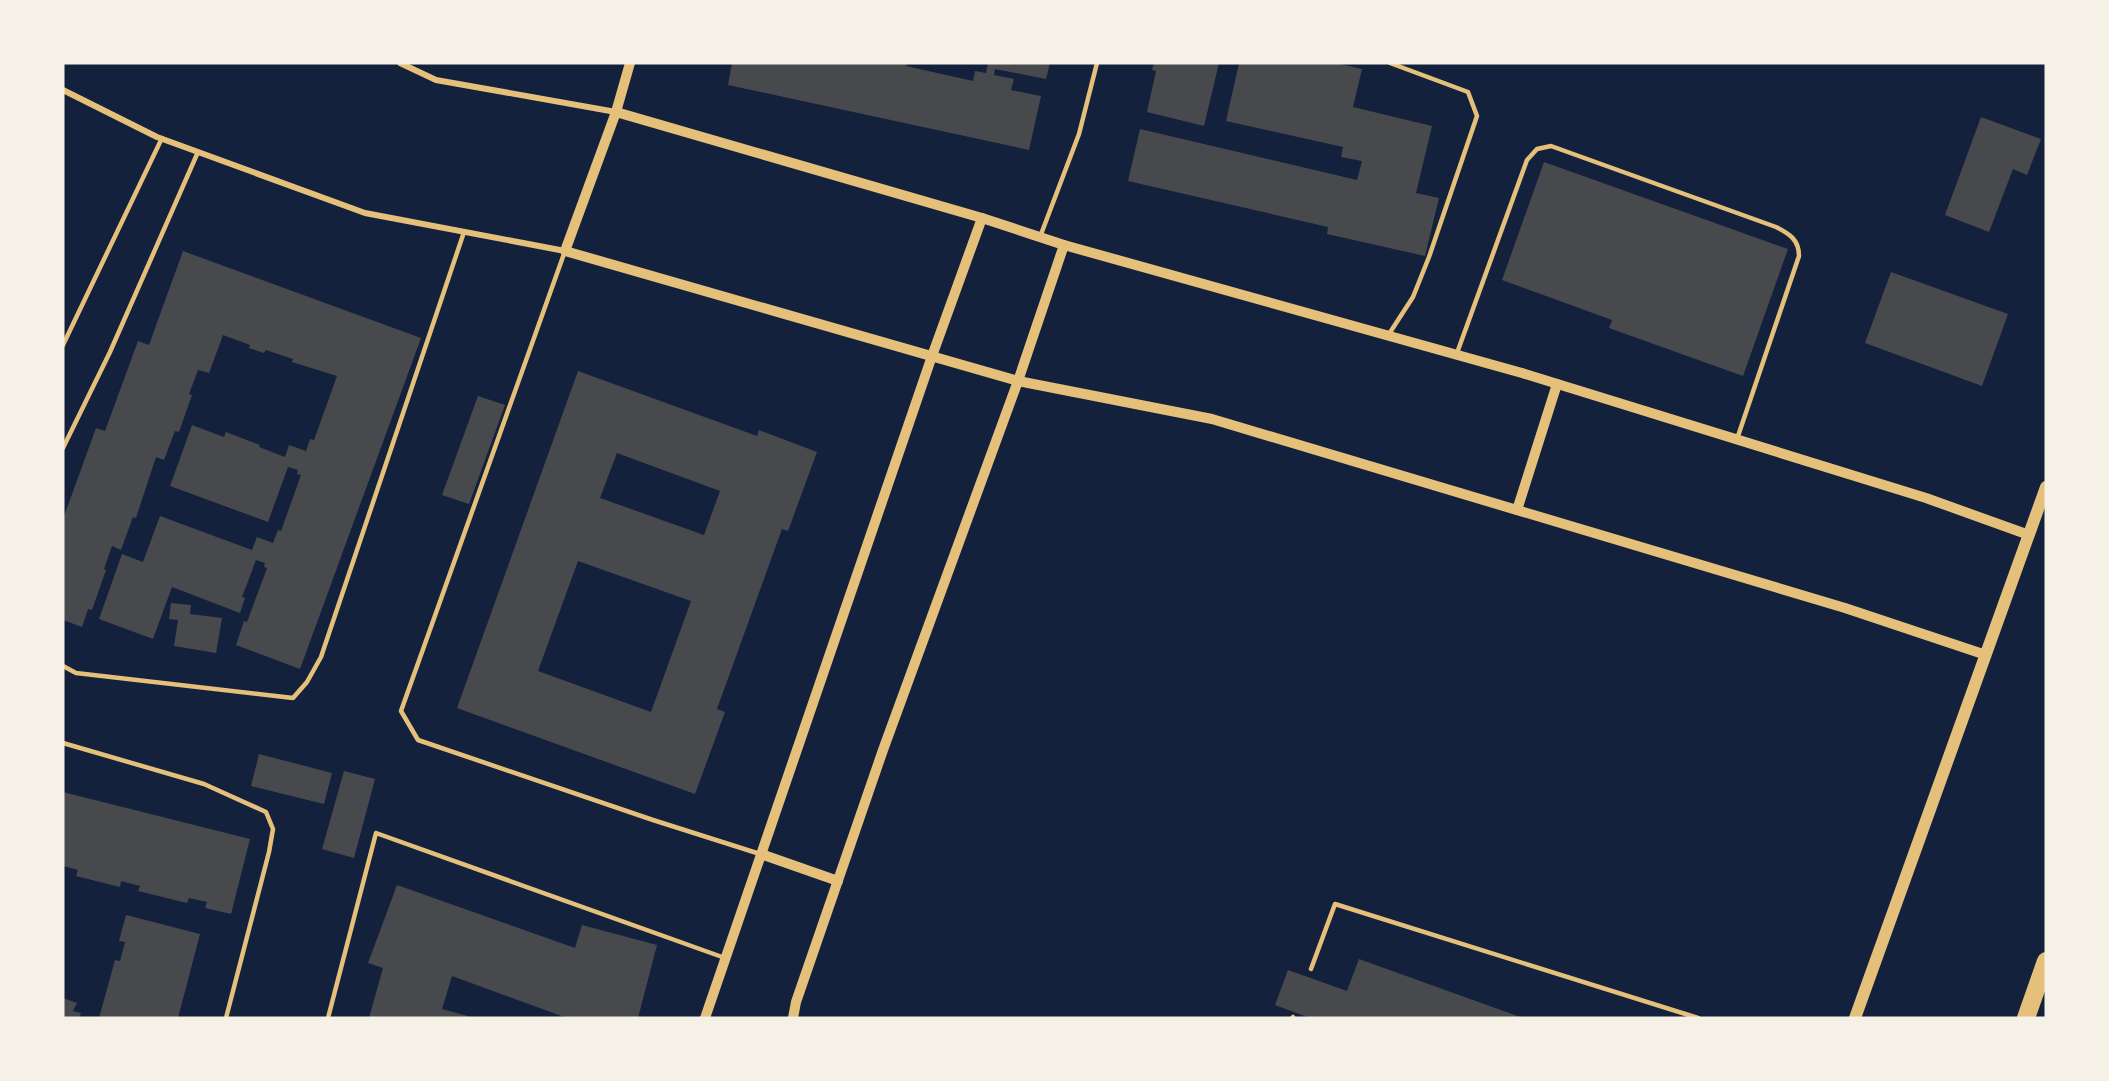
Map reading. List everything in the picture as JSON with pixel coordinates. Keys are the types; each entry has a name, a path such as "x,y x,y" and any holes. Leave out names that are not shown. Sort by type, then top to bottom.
{"highway":[{"path":"2026,1018 2046,961"}],"main road":[{"path":"1855,1018 2046,487"}],"street":[{"path":"400,63 436,80 616,112 982,218 1064,245 1557,384 1926,498 2029,535"},
{"path":"565,251 616,112 630,63"},
{"path":"63,90 162,138 365,213 565,251 1018,381 1212,419 1845,608 1986,656"},
{"path":"705,1018 932,356 982,218"},
{"path":"793,1018 796,1002 883,750 1018,381 1064,245"},
{"path":"1517,510 1557,384"},
{"path":"761,854 838,881"}],"lane":[{"path":"1040,237 1079,134 1097,63"},
{"path":"1389,336 1413,297 1429,257 1477,116 1468,92 1390,63"},
{"path":"63,345 162,138"},
{"path":"1456,355 1527,160 1537,149 1551,146 1776,227 1791,235 1799,246 1799,256 1737,440"},
{"path":"63,448 110,352 198,152"},
{"path":"63,666 76,673 293,698 307,682 321,657 464,231"},
{"path":"565,251 401,711 418,740 761,854"},
{"path":"63,743 204,784 266,812 273,829 269,852 226,1018"},
{"path":"327,1018 376,833 725,958"},
{"path":"1311,969 1335,904 1698,1018"}],"building":[{"path":"732,63 907,63 906,66 973,81 975,71 986,73 988,63 1050,63 1046,79 995,69 994,75 1014,79 1011,90 1041,96 1029,150 728,85"},
{"path":"1154,63 1219,63 1204,126 1147,112 1156,71 1152,70"},
{"path":"1239,63 1336,63 1362,69 1353,107 1432,126 1416,193 1439,198 1425,256 1327,234 1328,227 1128,181 1140,129 1357,180 1362,161 1341,157 1343,147 1226,121"},
{"path":"1981,117 2041,139 2027,175 2013,169 1989,232 1945,215"},
{"path":"1544,162 1788,249 1743,376 1609,328 1612,320 1502,280"},
{"path":"183,251 421,338 300,669 236,645 267,568 264,567 265,563 256,560 242,597 245,598 240,613 172,587 153,639 99,619 122,554 143,562 160,516 252,550 257,537 273,543 278,530 281,531 301,475 297,474 298,470 288,467 268,522 170,486 192,425 224,437 226,432 285,457 289,445 306,451 310,439 314,440 337,376 292,362 293,359 266,350 264,353 249,348 250,345 223,335 209,373 198,370 179,432 175,431 164,460 156,457 136,518 133,517 121,550 112,546 92,610 88,609 82,627 63,620 63,519 96,428 105,431 138,341 149,345"},
{"path":"1891,272 2008,314 1982,386 1865,343"},
{"path":"578,371 757,436 759,430 817,452 788,531 782,529 717,709 725,712 695,794 457,708","holes":["617,453 720,491 704,535 600,498","578,561 691,601 651,712 538,671"]},
{"path":"478,396 505,405 469,504 442,495"},
{"path":"171,603 191,605 190,614 222,618 216,653 174,646 178,620 169,619"},
{"path":"259,754 332,773 324,804 251,786"},
{"path":"344,771 375,779 354,858 322,849"},
{"path":"63,792 250,839 231,914 205,908 207,902 189,898 187,903 138,891 140,886 121,881 120,887 76,876 78,870 63,866"},
{"path":"397,885 575,948 582,925 657,945 638,1018 567,1018 452,976 442,1009 475,1018 369,1018 383,968 368,963"},
{"path":"126,915 200,934 178,1018 99,1018 115,960 120,961 125,942 119,941"},
{"path":"1359,959 1523,1018 1310,1018 1275,1005 1288,970 1347,991"},
{"path":"63,998 77,1003 73,1011 81,1013 79,1018 63,1018"}]}
